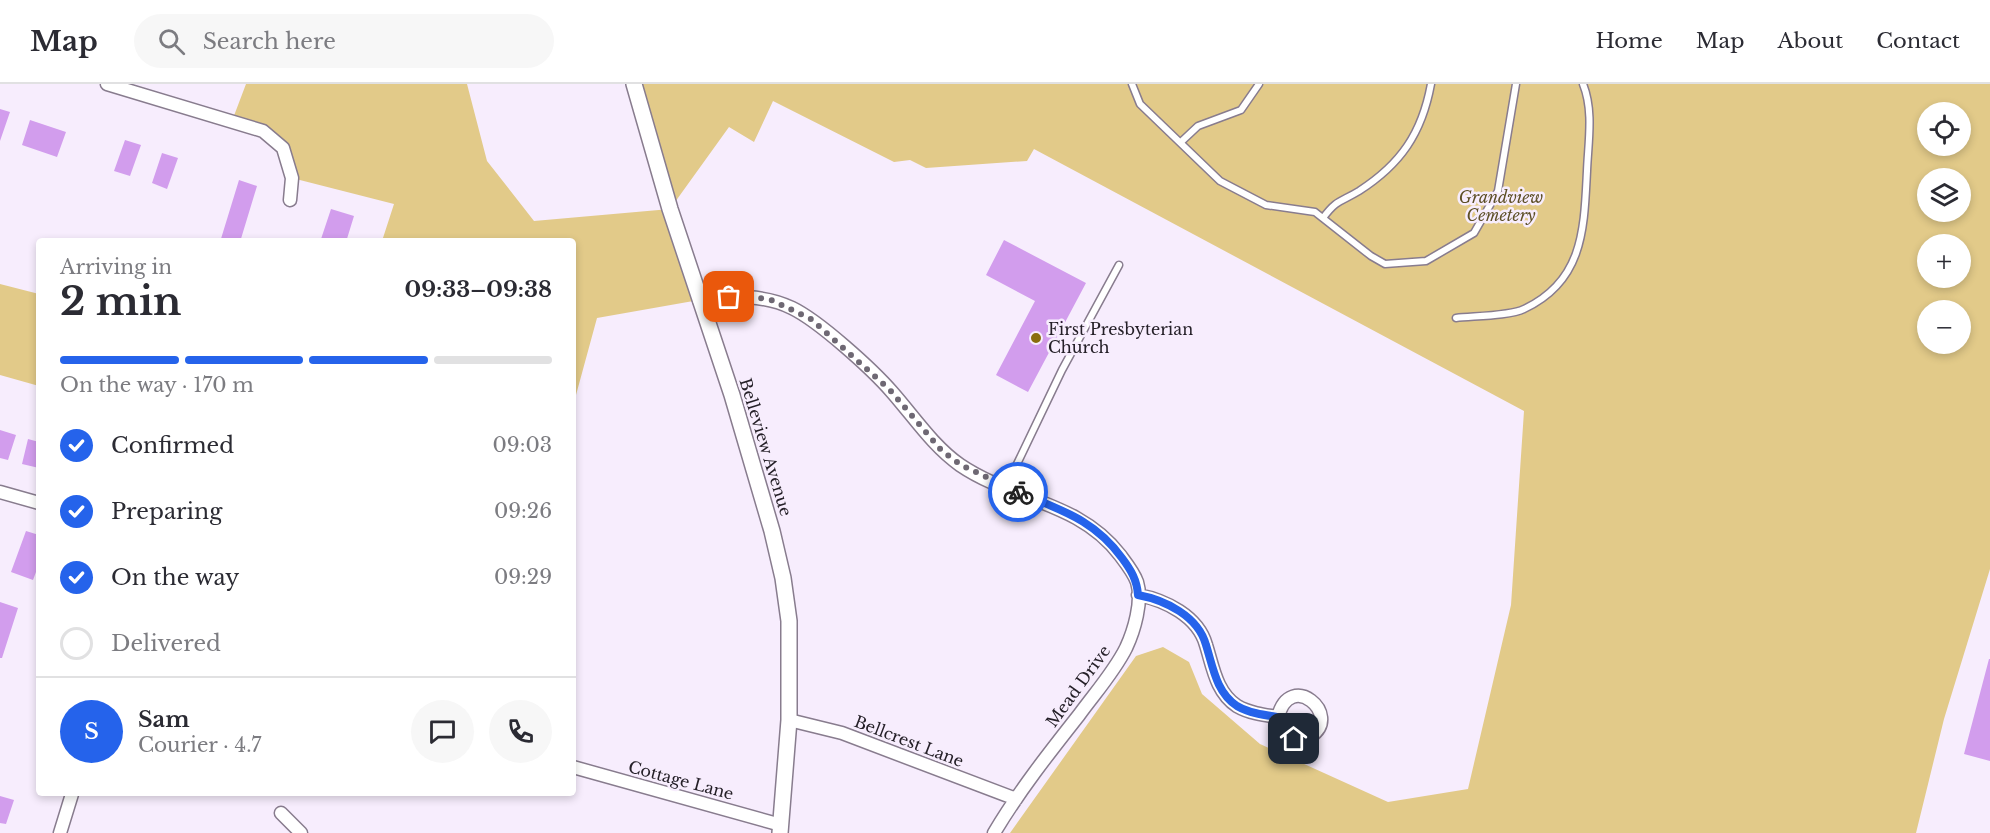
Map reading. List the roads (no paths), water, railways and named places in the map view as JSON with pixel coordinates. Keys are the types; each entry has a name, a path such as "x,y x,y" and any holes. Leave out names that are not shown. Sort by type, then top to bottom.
{"street":[{"path":"107,84 263,131 283,148 292,178 290,200"},
{"name":"Belleview Avenue","path":"634,84 699,300 732,394 772,531 783,578 789,621 789,720 780,829"},
{"name":"Mead Drive","path":"699,300 748,296 791,307 811,319 890,390 942,451 961,465 1005,487 1095,527 1126,564 1137,582 1138,595 1133,628 1116,666 994,833"},
{"path":"0,492 36,502"},
{"path":"1138,595 1167,604 1193,623 1206,645 1216,680 1236,705 1251,712 1278,717"},
{"name":"Bellcrest Lane","path":"789,720 842,733 1016,800"},
{"name":"Cottage Lane","path":"576,768 780,829"},
{"path":"60,833 71,796"},
{"path":"281,813 301,833"}],"lane":[{"path":"1132,84 1140,104 1182,141 1208,172 1248,197 1266,205 1315,212 1371,256 1385,264 1426,261 1474,233 1498,191 1516,84"},
{"path":"1182,141 1198,126 1241,110 1259,84"},
{"path":"1323,218 1334,202 1357,192 1394,165 1409,145 1426,110 1431,84"},
{"path":"1456,318 1523,310 1555,287 1573,264 1584,229 1590,115 1583,84"},
{"path":"1005,487 1062,370 1119,265"}],"place":[{"name":"First Presbyterian Church","path":"1036,338"}],"park label":[{"name":"Grandview Cemetery","path":"1501,206"}]}
